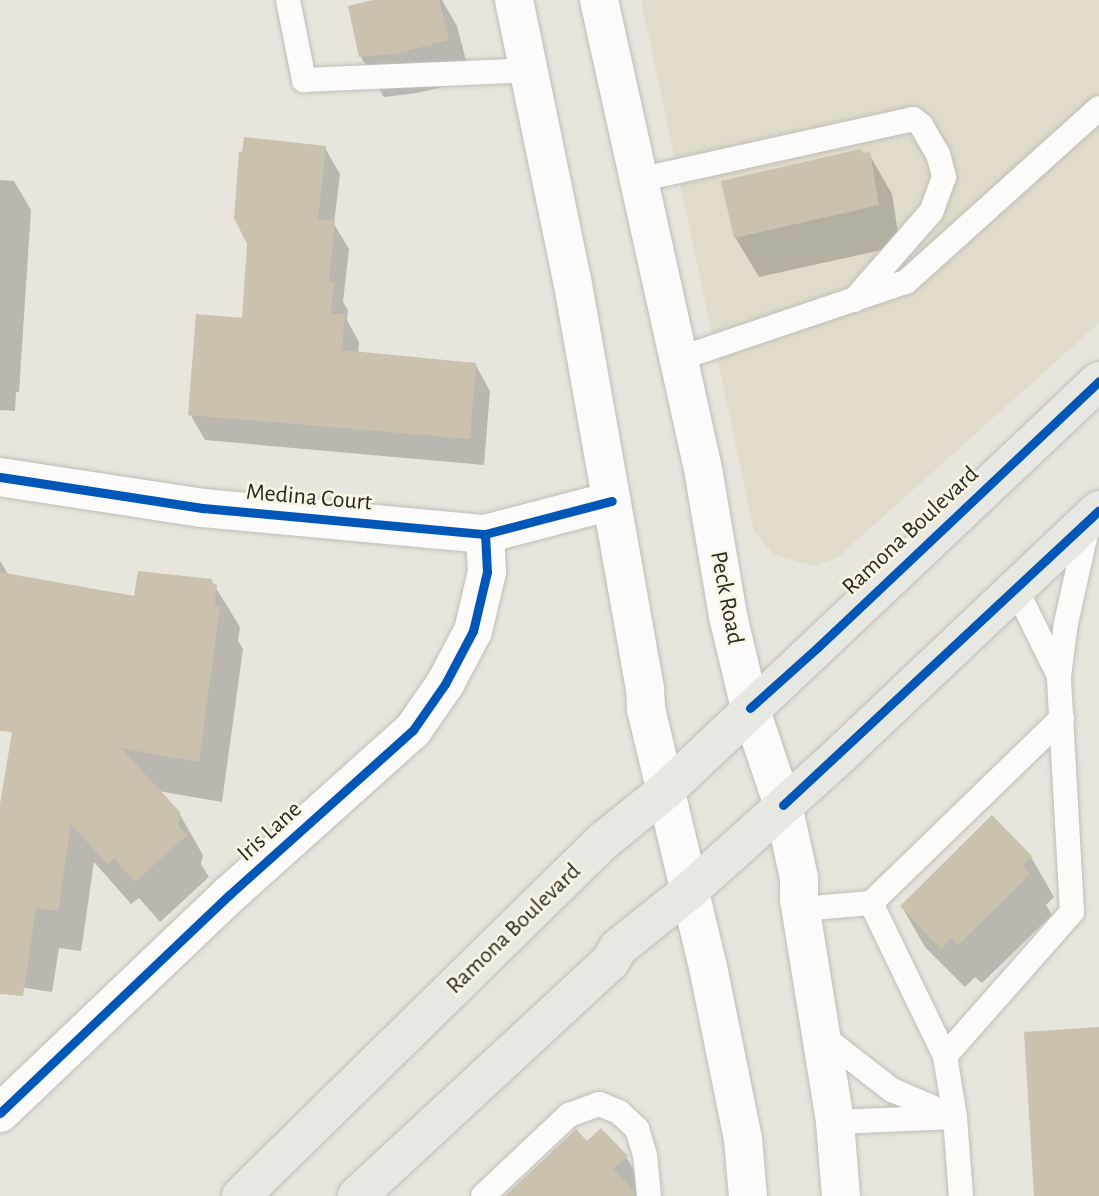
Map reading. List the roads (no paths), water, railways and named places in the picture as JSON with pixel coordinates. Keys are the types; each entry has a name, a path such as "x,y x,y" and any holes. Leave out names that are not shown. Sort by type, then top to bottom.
{"main road":[{"name":"Peck Road","path":"599,0 704,475 728,616 750,708 783,805 799,878 801,909 835,1122 842,1196"},
{"path":"520,1 529,70 612,501 645,688 646,709 708,967 743,1139 748,1196"},
{"name":"Ramona Boulevard","path":"242,1196 602,842 665,791 1099,381"},
{"name":"Medina Court","path":"0,477 203,508 485,534 612,501"},
{"path":"358,1196 610,962 618,948 688,892 1094,514"},
{"name":"Iris Lane","path":"0,1113 229,895 412,730 445,684 473,631 487,572 485,534"}],"lane":[{"path":"288,0 304,80 529,70"},
{"path":"678,359 906,282 1099,108"},
{"path":"638,180 913,119 921,125 939,154 944,177 930,212 854,300"},
{"path":"945,1056 1072,912 1059,676 1070,600 1094,514"},
{"path":"1015,587 1059,676"},
{"path":"801,909 871,903 1062,718"},
{"path":"871,903 945,1056 955,1117 961,1196"},
{"path":"821,1035 892,1090 955,1117"},
{"path":"483,1196 569,1115 599,1104 619,1112 637,1129 645,1155 649,1196"},
{"path":"835,1122 955,1117"}]}
